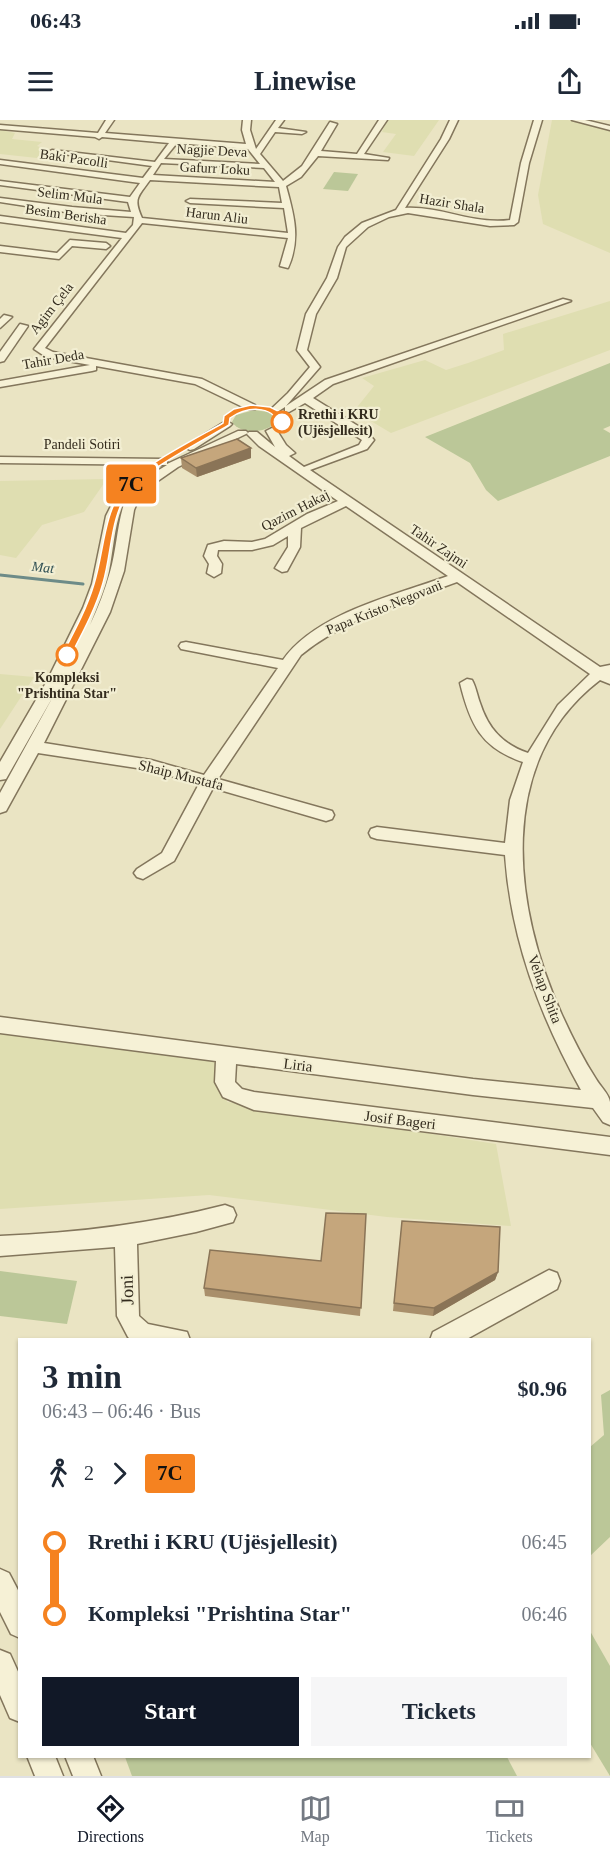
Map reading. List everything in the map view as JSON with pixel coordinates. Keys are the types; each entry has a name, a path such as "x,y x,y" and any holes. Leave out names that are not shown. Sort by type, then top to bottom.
{"street":[{"path":"27,130 33,120"},
{"path":"99,136 110,120"},
{"path":"247,120 246,130 250,147 263,166 282,185 292,225 285,266"},
{"path":"255,155 280,120"},
{"path":"359,156 382,120"},
{"path":"399,211 445,139 454,120"},
{"name":"Hazir Shala","path":"278,420 292,395 315,367 302,350 311,314 331,279 343,246 357,231 384,216 399,211 415,210 481,222 514,222 525,163 538,120"},
{"path":"576,120 610,126"},
{"path":"588,120 610,126"},
{"path":"84,135 92,122"},
{"path":"282,185 291,181 303,170 333,124"},
{"path":"0,127 250,147"},
{"path":"273,130 302,132"},
{"path":"137,217 132,207 132,200 174,142"},
{"name":"Nagjie Deva","path":"52,152 158,162 263,166"},
{"path":"314,153 385,158"},
{"name":"Baki Pacolli","path":"0,162 146,179"},
{"name":"Gafurr Loku","path":"146,179 282,185"},
{"path":"0,183 132,200"},
{"name":"Selim Mula","path":"0,200 137,217"},
{"name":"Harun Aliu","path":"190,201 286,206"},
{"name":"Harun Aliu","path":"137,217 282,236 292,235"},
{"name":"Agim Çela","path":"137,217 120,247 39,349 50,355 198,381 278,420"},
{"name":"Besim Berisha","path":"0,219 128,236"},
{"path":"0,249 59,256 70,243 120,247"},
{"path":"0,807 33,748 108,599 117,571 128,510 133,497 148,482 174,465 278,420 329,382 566,301"},
{"path":"0,359 23,326"},
{"name":"Tahir Deda","path":"0,384 112,365"},
{"path":"210,388 221,406"},
{"path":"305,398 362,433 368,440 363,447 310,467"},
{"path":"0,775 56,676 88,612 102,571 117,502 136,480 226,424 227,417 232,412 251,407"},
{"name":"Tahir Zajmi","path":"278,420 281,447 607,674"},
{"name":"Tahir Zajmi","path":"226,424 232,429 248,434 458,577 607,674"},
{"name":"Pandeli Sotiri","path":"0,460 163,462"},
{"name":"Qazim Hakaj","path":"214,573 216,564 210,556 213,548 224,545 261,544 346,501"},
{"path":"282,568 294,547 294,527"},
{"name":"Papa Kristo Negovani","path":"142,873 168,857 209,780 296,652 321,632 364,612 458,577"},
{"path":"186,646 286,665"},
{"name":"Vehap Shita","path":"607,674 570,700 541,740 531,759 516,814 514,850 520,908 540,981 556,1021 597,1100 610,1116"},
{"path":"467,683 473,708 493,742 514,754 531,759"},
{"name":"Shaip Mustafa","path":"33,748 151,765 326,815"},
{"path":"377,833 514,850"},
{"name":"Liria","path":"0,1025 473,1087 597,1100"},
{"name":"Josif Bageri","path":"227,1056 225,1084 234,1096 254,1101 610,1146"},
{"path":"0,1246 126,1238 225,1215"},
{"name":"Joni","path":"126,1238 128,1316 131,1325 136,1332 165,1338"},
{"path":"445,1338 549,1281"},
{"path":"0,1582 18,1621"},
{"path":"0,1664 18,1704"},
{"path":"42,1758 49,1776"},
{"path":"80,1758 87,1776"}],"green space":[{"path":"387,120 439,120 414,156 383,152 396,134 382,132"},
{"path":"552,120 568,120 610,131 610,253 543,224 538,195"},
{"path":"0,130 15,133 12,139 42,142 37,146 46,149 37,158 0,154"},
{"path":"334,172 358,174 348,191 323,189"},
{"path":"610,301 610,350 391,433 354,411 374,386 362,378 425,360 446,370 504,350 503,334"},
{"path":"610,363 610,426 603,429 610,433 610,456 498,501 486,490 470,463 425,437"},
{"path":"254,410 268,412 276,418 275,424 258,431 246,431 232,422 236,415"},
{"path":"107,479 84,512 42,525 16,558 0,555 0,481"},
{"path":"0,674 34,677 0,729"},
{"path":"0,1032 221,1059 227,1102 496,1144 511,1226 387,1217 209,1195 0,1209"},
{"path":"0,1271 77,1281 67,1324 0,1316"},
{"path":"610,1390 610,1537 591,1555 591,1446 604,1435 601,1395"},
{"path":"591,1633 610,1666 610,1776 591,1745"},
{"path":"125,1758 508,1758 517,1776 132,1776"}],"building":[{"path":"237,439 251,448 196,468 181,458"},
{"path":"326,1213 366,1214 361,1308 204,1288 210,1250 321,1261"},
{"path":"402,1221 500,1227 498,1272 434,1308 394,1303"}],"waterway":[{"name":"Mat","path":"0,575 83,584"}],"bus line":[{"name":"7C","path":"67,655 99,584 114,510 127,487 154,467 226,424 227,417 232,412 251,407 270,409 279,414 282,422"}],"place":[{"name":"Rrethi i KRU (Ujësjellesit)","path":"282,422"},
{"name":"Kompleksi \"Prishtina Star\"","path":"67,655"}]}
